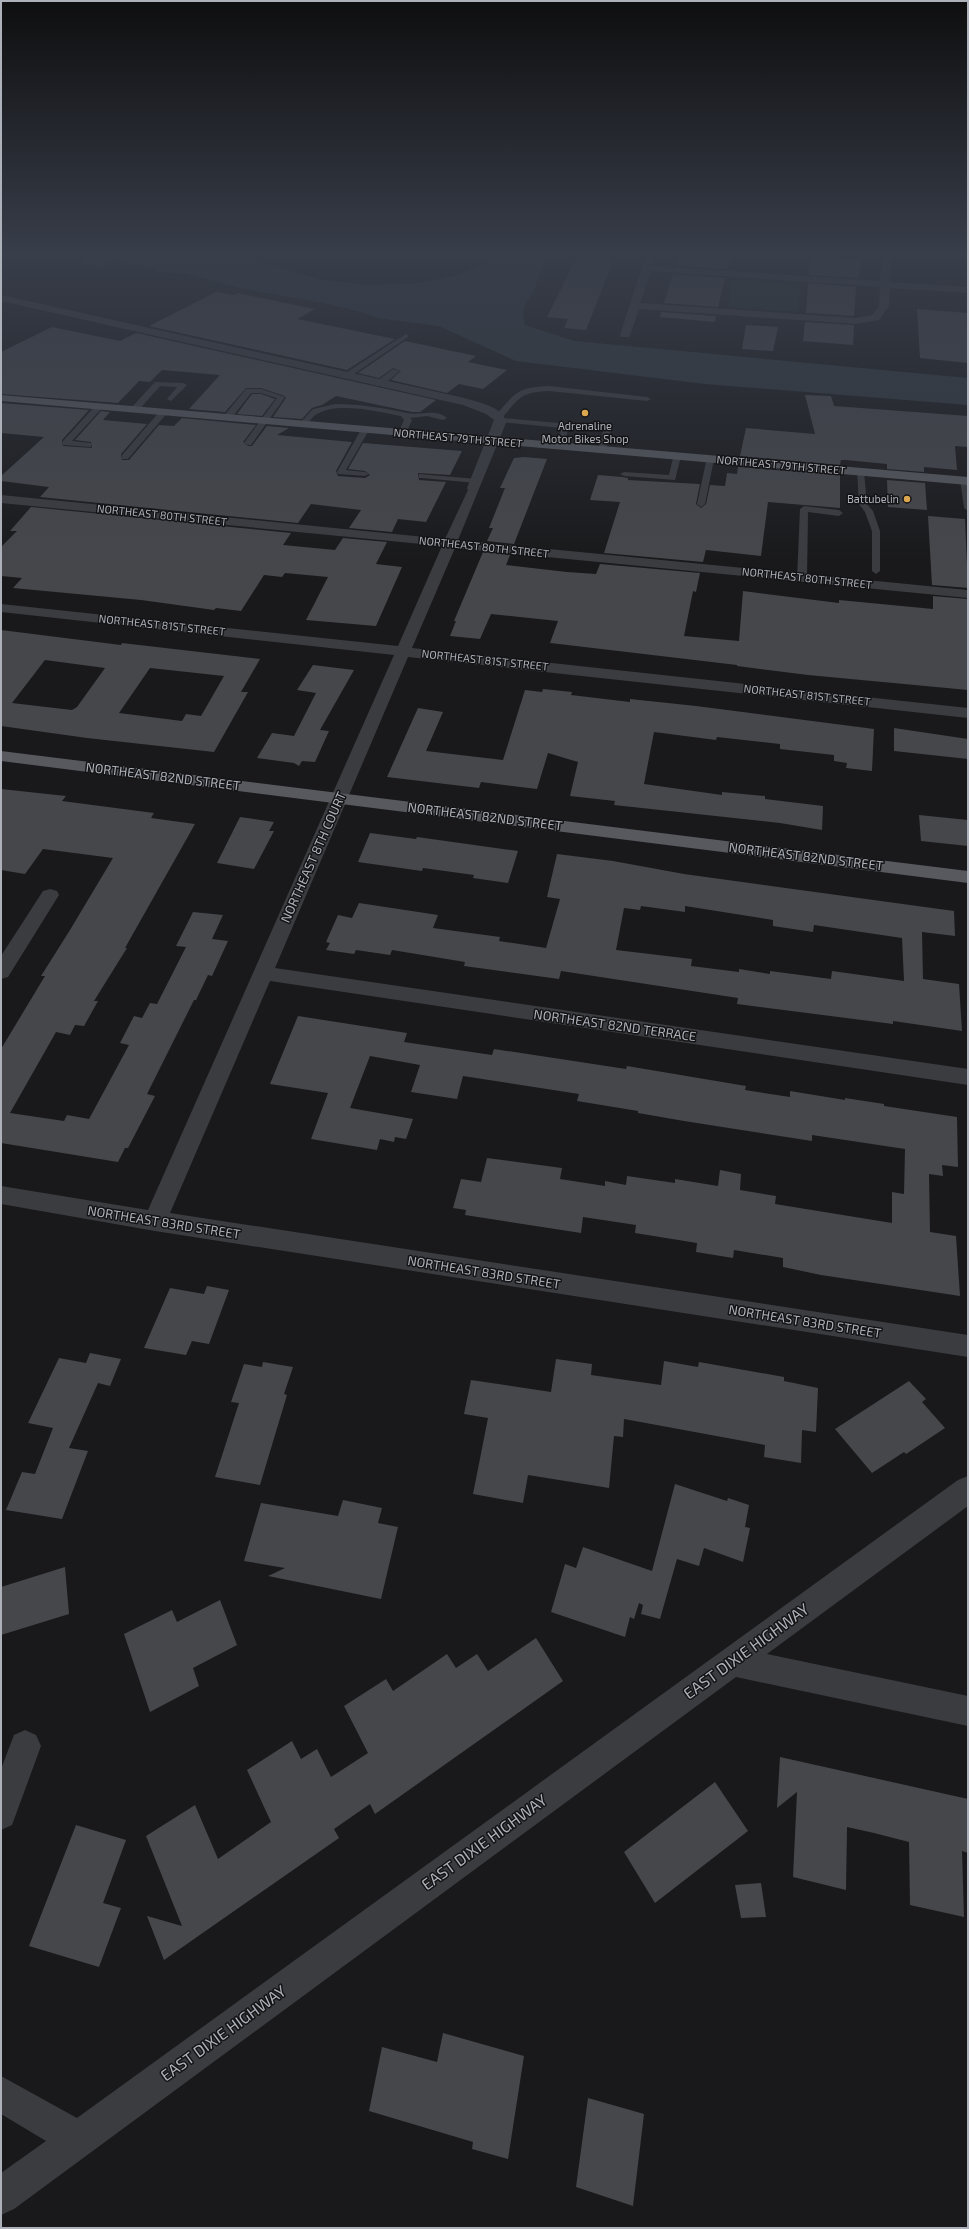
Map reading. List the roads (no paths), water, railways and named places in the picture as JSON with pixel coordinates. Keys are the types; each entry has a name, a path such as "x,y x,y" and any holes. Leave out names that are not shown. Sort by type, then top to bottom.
{"main road":[{"name":"NORTHEAST 79TH STREET","path":"1,398 966,481"},
{"name":"NORTHEAST 82ND STREET","path":"1,756 968,877"}],"street":[{"path":"257,356 469,404 492,412 500,418"},
{"name":"NORTHEAST 8TH COURT","path":"155,1221 474,487 493,441 500,418"},
{"name":"NORTHEAST 80TH STREET","path":"1,499 968,594"},
{"name":"NORTHEAST 81ST STREET","path":"1,608 968,713"},
{"path":"1,972 50,895"},
{"name":"NORTHEAST 82ND TERRACE","path":"263,973 968,1078"},
{"name":"NORTHEAST 83RD STREET","path":"1,1195 155,1221 965,1349"},
{"name":"EAST DIXIE HIGHWAY","path":"1,2196 968,1489"},
{"path":"732,1662 968,1711"},
{"path":"1,1814 26,1746"},
{"path":"1,2094 78,2139"}],"lane":[{"path":"345,376 375,356"},
{"path":"380,384 396,372"},
{"path":"134,410 158,384 184,386 171,399"},
{"path":"559,446 567,426 500,418 513,398 524,391 557,389 647,399"},
{"path":"227,418 249,391 277,394 281,397 248,443"},
{"path":"303,424 315,412 332,406 372,409 404,414 408,420 402,433"},
{"path":"88,445 66,443 99,407"},
{"path":"125,457 164,412"},
{"path":"405,416 427,414 443,418"},
{"path":"602,450 608,426"},
{"path":"365,430 342,472 365,474"},
{"path":"624,474 672,478 677,456"},
{"path":"701,504 710,459"},
{"path":"860,472 862,504 869,511 876,531 876,571"},
{"path":"422,476 474,487"},
{"path":"966,481 968,508"},
{"path":"802,578 804,509 839,513"}],"place":[{"name":"Adrenaline Motor Bikes Shop","path":"585,413"},
{"name":"Battubelin","path":"907,499"}]}
